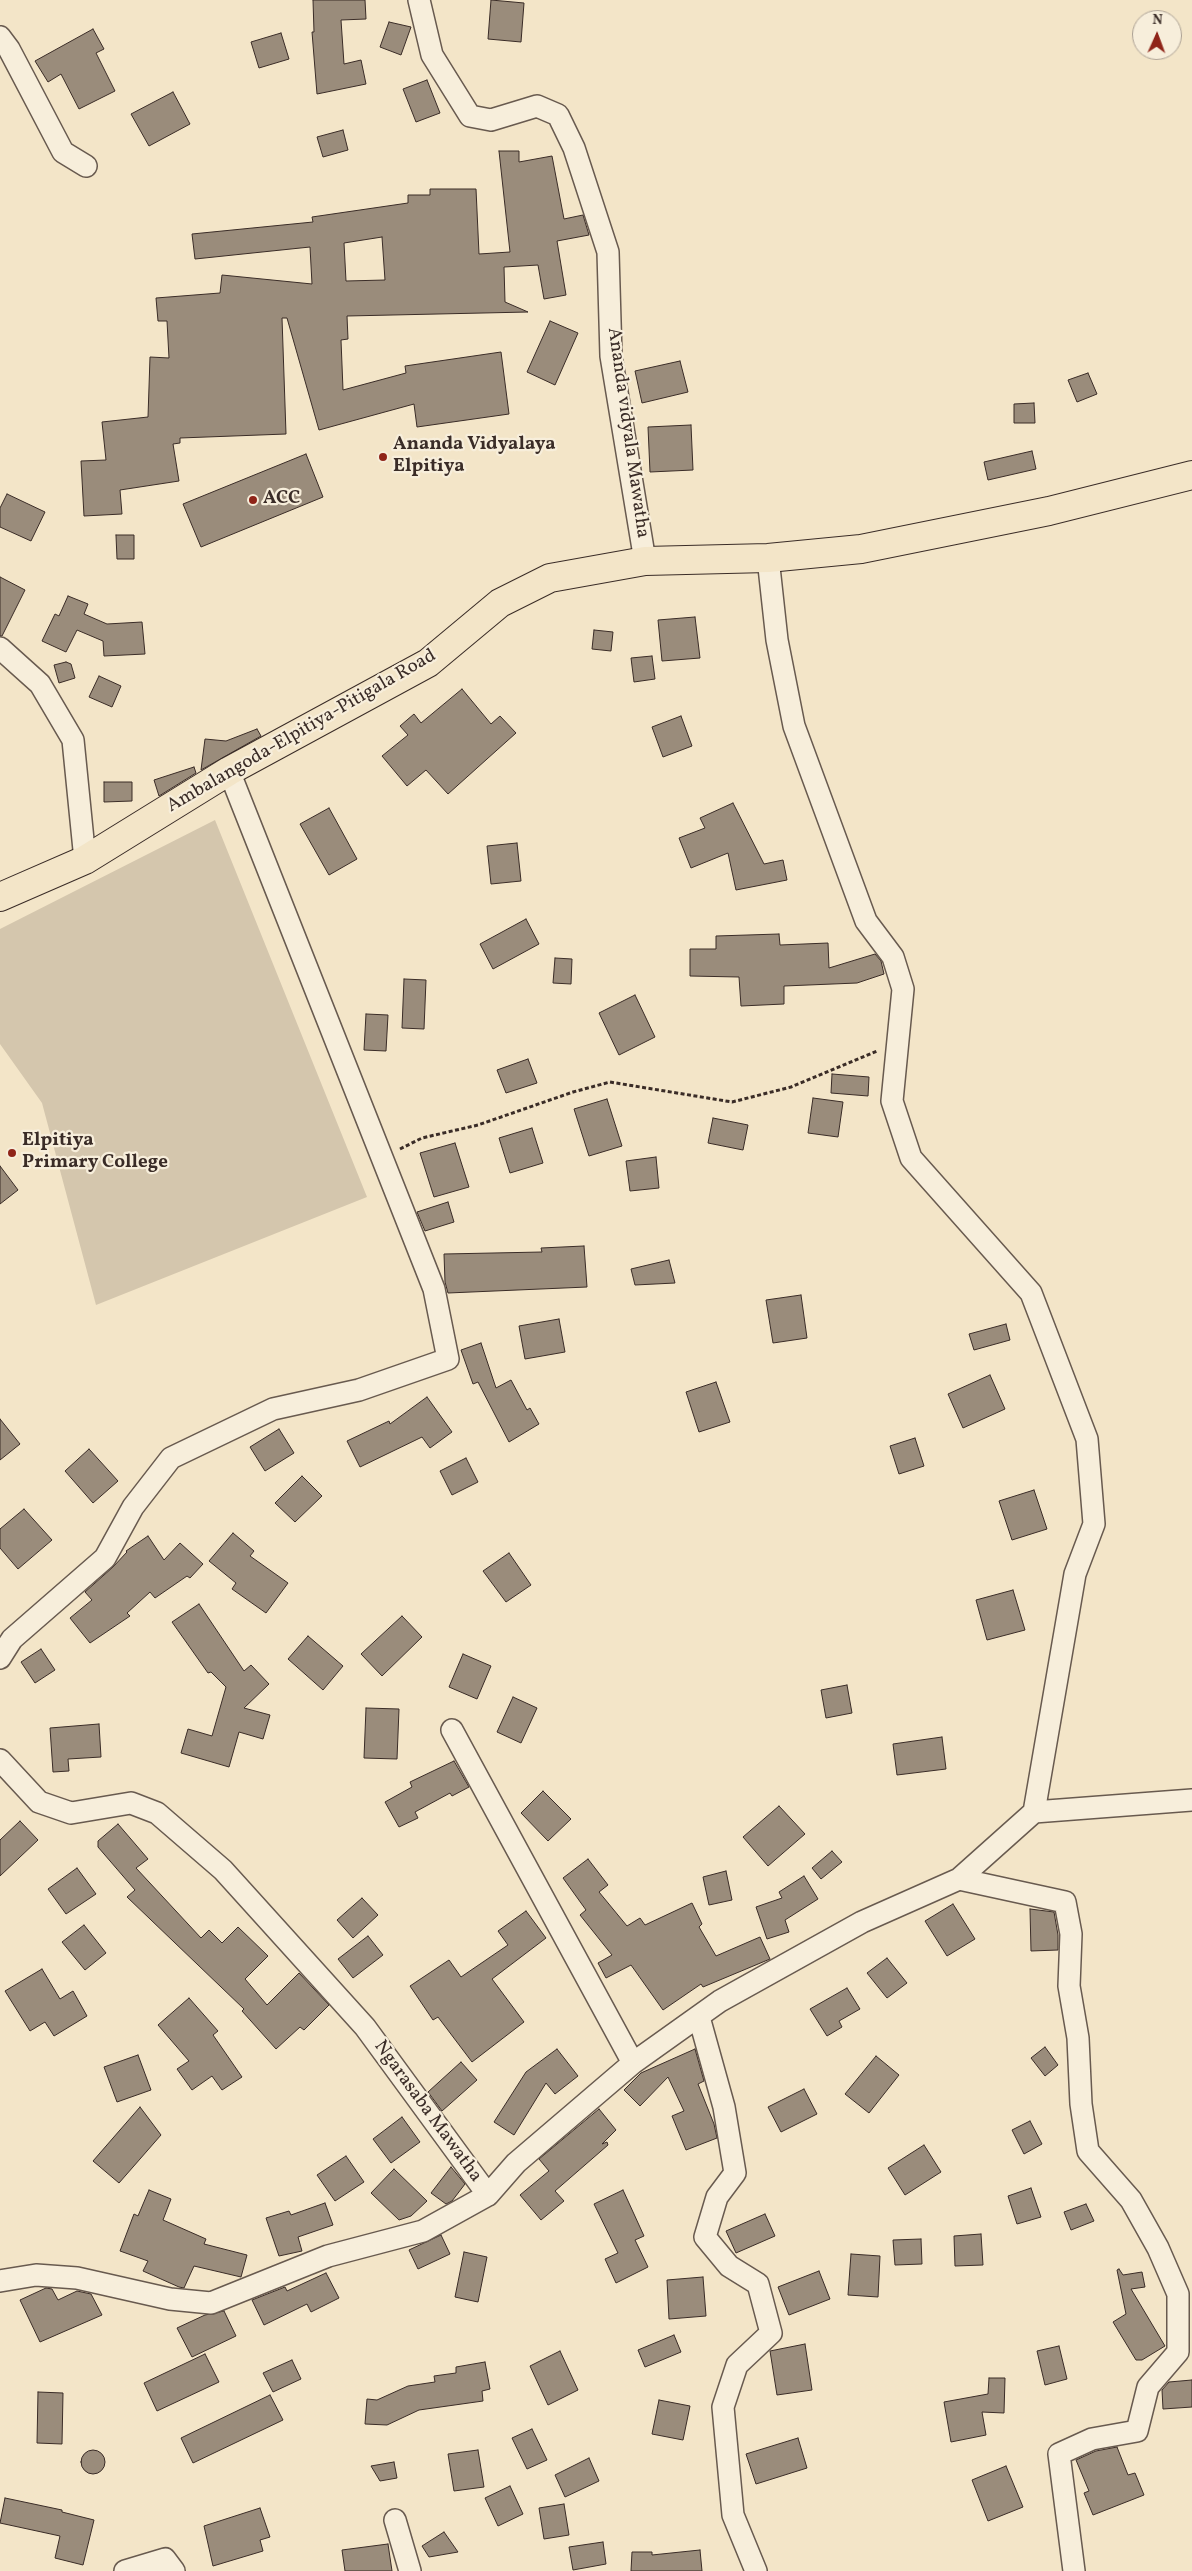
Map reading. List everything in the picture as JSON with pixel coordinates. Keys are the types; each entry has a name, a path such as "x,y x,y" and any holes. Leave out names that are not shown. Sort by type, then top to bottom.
{"main road":[{"name":"Ambalangoda-Elpitiya-Pitigala Road","path":"0,898 85,860 229,771 428,663 500,603 550,578 645,561 768,558 861,549 1049,511 1192,475"}],"street":[{"name":"Ananda vidyala Mawatha","path":"419,0 432,55 470,116 491,120 537,106 558,115 574,148 608,252 611,356 645,561"},
{"path":"0,37 9,49 62,152 86,166"},
{"path":"768,558 777,640 794,726 866,921 893,957 903,989 892,1101 911,1158 1030,1293 1088,1439 1094,1524 1075,1574 1034,1812"},
{"path":"0,648 40,684 73,740 85,860"},
{"path":"0,1658 12,1639 105,1558 133,1507 171,1458 273,1409 359,1390 448,1359 434,1289 229,771"},
{"path":"452,1730 633,2063"},
{"name":"Ngarasaba Mawatha","path":"0,1760 39,1802 71,1813 131,1803 156,1812 223,1870 365,2027 488,2195 423,2231 328,2256 211,2303 170,2299 77,2278 36,2275 0,2281"},
{"path":"488,2195 516,2163 633,2063 720,2001 862,1922 959,1879 1034,1812 1192,1800"},
{"path":"959,1879 1064,1902 1071,1934 1069,1986 1078,2038 1081,2104 1088,2151 1131,2200 1158,2248 1178,2294 1178,2352 1148,2387 1137,2431 1092,2439 1059,2454 1074,2571"},
{"path":"699,2017 724,2107 735,2172 717,2197 705,2237 729,2266 758,2284 771,2333 737,2365 723,2407 733,2516 756,2571"},
{"path":"395,2520 410,2571"},
{"path":"125,2571 165,2559 174,2571"}],"path":[{"path":"381,1157 422,1138 478,1125 574,1092 610,1082 732,1102 791,1087 820,1073 898,1044"}],"shaded area":[{"path":"215,820 367,1197 96,1305 42,1103 0,1044 0,929"}],"building":[{"path":"313,0 365,0 366,19 341,20 344,64 361,60 366,84 317,94 312,32 314,32"},
{"path":"491,0 524,3 521,42 488,39"},
{"path":"389,22 411,27 401,55 380,47"},
{"path":"93,29 104,49 96,53 115,91 79,109 61,74 48,82 35,61"},
{"path":"281,33 289,59 259,68 251,42"},
{"path":"427,80 440,113 416,122 403,89"},
{"path":"173,92 190,124 149,146 131,114"},
{"path":"343,130 348,150 323,157 317,137"},
{"path":"499,151 519,151 519,162 552,156 564,219 583,215 589,235 557,241 566,295 544,299 538,265 504,267 505,302 528,312 347,316 348,339 341,340 343,390 406,373 405,366 501,352 509,414 417,427 414,404 319,430 287,318 282,318 286,434 180,438 180,443 173,444 179,481 120,490 122,514 84,516 81,461 106,460 102,422 148,417 150,357 169,358 167,321 158,321 156,298 220,293 222,275 312,284 310,247 195,259 192,234 313,222 312,217 408,203 408,195 430,195 430,189 476,189 479,254 510,252","holes":["382,237 385,280 346,281 344,243"]},
{"path":"550,321 578,333 555,385 527,372"},
{"path":"680,361 688,392 642,403 635,371"},
{"path":"1088,373 1097,394 1077,402 1068,380"},
{"path":"1034,403 1035,423 1014,423 1014,404"},
{"path":"691,425 693,470 650,472 648,427"},
{"path":"1032,451 1036,469 988,480 984,462"},
{"name":"ACC","path":"306,454 323,497 201,547 183,504"},
{"path":"7,494 45,512 31,541 0,527 0,508"},
{"path":"116,535 134,535 134,559 117,559"},
{"path":"0,577 25,590 2,636 0,636"},
{"path":"68,596 88,604 84,614 107,624 142,622 145,654 104,656 103,641 77,630 66,652 42,641 55,614 59,616"},
{"path":"695,617 700,658 662,661 658,620"},
{"path":"594,630 613,632 611,651 592,649"},
{"path":"652,656 655,679 634,682 631,658"},
{"path":"66,662 71,664 75,678 59,683 54,665"},
{"path":"99,676 121,686 112,707 89,697"},
{"path":"462,689 491,724 500,716 516,733 448,794 426,770 407,786 382,756 408,735 400,726 414,714 421,723"},
{"path":"681,716 692,746 663,757 652,727"},
{"path":"257,729 261,736 201,770 205,739 226,741"},
{"path":"194,767 196,773 159,796 154,780"},
{"path":"104,782 132,782 132,801 104,802"},
{"path":"733,803 764,864 783,860 787,880 736,890 728,853 691,868 679,838 705,828 700,818"},
{"path":"329,808 357,859 329,875 300,824"},
{"path":"517,843 521,881 491,884 487,846"},
{"path":"526,919 539,944 493,969 480,944"},
{"path":"779,934 780,945 828,943 829,968 875,954 881,961 884,974 857,983 784,986 784,1004 741,1006 739,977 690,976 690,949 716,949 716,936"},
{"path":"555,958 572,959 571,984 553,983"},
{"path":"404,979 426,980 424,1029 402,1028"},
{"path":"635,995 655,1037 619,1055 599,1013"},
{"path":"366,1014 388,1015 386,1051 364,1050"},
{"path":"528,1059 537,1083 506,1093 497,1070"},
{"path":"832,1074 869,1077 868,1096 831,1093"},
{"path":"813,1098 843,1102 838,1137 808,1133"},
{"path":"607,1099 622,1146 589,1156 574,1109"},
{"path":"713,1118 748,1125 743,1150 708,1143"},
{"path":"532,1128 543,1163 510,1173 499,1138"},
{"path":"455,1143 469,1187 434,1197 420,1153"},
{"path":"656,1157 659,1188 630,1191 626,1161"},
{"path":"0,1166 18,1190 0,1204"},
{"path":"448,1202 454,1222 425,1231 417,1212"},
{"path":"584,1246 587,1287 448,1293 445,1282 444,1254 542,1252 541,1248"},
{"path":"669,1260 675,1283 635,1285 631,1269"},
{"path":"801,1295 807,1338 773,1343 766,1300"},
{"path":"559,1319 565,1352 525,1359 519,1326"},
{"path":"1006,1324 1010,1340 974,1350 969,1334"},
{"path":"481,1343 496,1388 511,1380 527,1410 530,1408 539,1424 509,1442 478,1382 473,1384 461,1350"},
{"path":"990,1375 1005,1409 963,1428 948,1394"},
{"path":"716,1382 730,1422 699,1432 686,1392"},
{"path":"427,1397 452,1432 430,1448 422,1437 360,1467 347,1441 389,1421 390,1424"},
{"path":"0,1419 20,1444 0,1460"},
{"path":"279,1429 294,1453 265,1471 250,1447"},
{"path":"915,1438 924,1466 899,1474 890,1446"},
{"path":"89,1449 118,1481 93,1503 65,1471"},
{"path":"466,1458 478,1482 452,1495 440,1471"},
{"path":"302,1476 322,1496 295,1522 275,1503"},
{"path":"1034,1490 1047,1529 1012,1540 999,1501"},
{"path":"24,1509 52,1540 18,1569 0,1548 0,1529"},
{"path":"233,1533 254,1551 250,1556 288,1583 266,1613 232,1589 236,1583 209,1561"},
{"path":"148,1536 164,1560 180,1543 203,1564 190,1578 187,1576 155,1598 150,1592 127,1613 130,1616 90,1643 70,1618 92,1600 85,1592 113,1567 126,1551"},
{"path":"509,1553 531,1585 506,1602 483,1571"},
{"path":"1013,1590 1025,1630 987,1640 976,1600"},
{"path":"199,1604 244,1671 251,1665 269,1684 244,1708 270,1715 263,1739 239,1732 229,1767 181,1753 188,1729 212,1736 226,1687 211,1672 208,1673 172,1622"},
{"path":"402,1616 422,1637 382,1676 361,1654"},
{"path":"308,1636 343,1666 323,1690 288,1659"},
{"path":"41,1649 55,1670 35,1683 21,1662"},
{"path":"463,1654 491,1666 477,1699 449,1687"},
{"path":"847,1685 852,1713 826,1718 821,1690"},
{"path":"513,1697 537,1708 521,1743 497,1732"},
{"path":"366,1708 399,1709 397,1759 364,1758"},
{"path":"99,1724 101,1757 68,1759 69,1771 53,1772 50,1728"},
{"path":"942,1737 946,1769 897,1775 893,1744"},
{"path":"454,1761 469,1787 452,1796 450,1793 415,1812 418,1818 399,1827 385,1802 412,1787 410,1782"},
{"path":"543,1791 571,1819 548,1841 521,1813"},
{"path":"779,1806 805,1834 768,1866 743,1837"},
{"path":"20,1821 38,1840 0,1876 0,1840"},
{"path":"118,1824 148,1859 136,1868 201,1938 209,1930 222,1943 238,1927 268,1956 245,1979 267,2005 299,1973 329,2005 304,2030 300,2027 276,2049 242,2011 244,2009 127,1897 135,1890 98,1847 98,1841"},
{"path":"832,1851 842,1862 821,1879 812,1868"},
{"path":"588,1859 608,1885 599,1892 627,1926 640,1918 645,1925 692,1903 702,1924 699,1927 716,1956 760,1937 770,1959 703,1987 701,1984 663,2010 631,1965 606,1978 598,1963 612,1955 580,1915 586,1910 563,1878"},
{"path":"77,1868 96,1894 66,1914 48,1889"},
{"path":"726,1871 732,1900 709,1905 703,1877"},
{"path":"804,1876 818,1899 785,1920 789,1932 767,1939 756,1907 782,1898 779,1892"},
{"path":"362,1898 378,1915 353,1938 337,1920"},
{"path":"953,1904 975,1939 947,1956 925,1921"},
{"path":"1030,1909 1054,1912 1058,1935 1058,1950 1031,1951"},
{"path":"526,1911 546,1938 492,1979 524,2022 472,2062 438,2017 433,2020 410,1986 449,1960 461,1977 508,1945 498,1931"},
{"path":"84,1925 106,1953 85,1970 62,1942"},
{"path":"368,1936 383,1955 353,1978 338,1959"},
{"path":"887,1958 907,1983 887,1998 867,1973"},
{"path":"42,1969 60,1999 73,1991 87,2016 54,2036 45,2022 30,2031 5,1991"},
{"path":"847,1988 860,2009 839,2021 842,2027 827,2036 810,2009"},
{"path":"189,1998 218,2031 213,2035 242,2077 222,2090 212,2076 192,2090 177,2069 189,2061 158,2025"},
{"path":"1045,2047 1058,2065 1045,2076 1031,2058"},
{"path":"557,2049 578,2076 555,2094 546,2083 514,2135 494,2122 526,2072"},
{"path":"695,2049 704,2081 698,2084 714,2124 717,2138 686,2150 672,2116 684,2111 668,2077 640,2106 624,2090 641,2073"},
{"path":"138,2055 151,2090 117,2102 104,2067"},
{"path":"876,2056 899,2075 869,2113 845,2094"},
{"path":"461,2062 477,2080 442,2111 428,2092"},
{"path":"804,2089 817,2114 781,2132 768,2107"},
{"path":"140,2107 161,2135 119,2183 93,2161"},
{"path":"599,2109 616,2130 602,2144 607,2142 608,2145 555,2191 564,2201 541,2220 520,2195 549,2171 539,2159"},
{"path":"402,2117 420,2142 391,2163 373,2139"},
{"path":"1030,2121 1042,2144 1024,2154 1012,2130"},
{"path":"924,2145 941,2172 905,2195 888,2168"},
{"path":"346,2156 364,2182 335,2201 317,2175"},
{"path":"451,2167 465,2184 452,2201 446,2204 431,2193"},
{"path":"394,2169 427,2201 411,2216 399,2220 371,2193"},
{"path":"1031,2188 1041,2217 1017,2224 1008,2196"},
{"path":"149,2190 171,2199 163,2220 206,2239 204,2244 247,2255 241,2277 194,2266 184,2288 179,2287 143,2271 148,2261 120,2251 134,2214 138,2216"},
{"path":"623,2190 644,2236 635,2240 648,2267 616,2283 605,2259 618,2253 594,2204"},
{"path":"325,2203 333,2225 298,2237 302,2251 279,2256 266,2218 289,2211 291,2215"},
{"path":"1086,2204 1094,2221 1071,2230 1064,2212"},
{"path":"765,2214 775,2236 736,2253 726,2231"},
{"path":"981,2234 983,2265 955,2266 954,2236"},
{"path":"441,2235 450,2254 418,2269 409,2250"},
{"path":"921,2239 922,2264 895,2265 893,2240"},
{"path":"464,2252 487,2257 478,2302 455,2297"},
{"path":"851,2254 880,2256 878,2297 848,2295"},
{"path":"1119,2269 1123,2275 1142,2272 1145,2287 1131,2289 1165,2346 1142,2360 1136,2360 1113,2322 1126,2314 1117,2270"},
{"path":"819,2271 830,2299 789,2315 778,2287"},
{"path":"326,2273 339,2298 311,2312 307,2304 264,2325 252,2300 285,2287 287,2291"},
{"path":"703,2277 706,2316 669,2319 667,2280"},
{"path":"46,2288 52,2289 58,2300 77,2291 91,2294 102,2315 40,2342 20,2300"},
{"path":"224,2311 236,2336 192,2357 177,2328 205,2315"},
{"path":"674,2335 681,2352 645,2367 638,2350"},
{"path":"805,2344 812,2390 777,2395 770,2351"},
{"path":"1059,2346 1067,2379 1045,2385 1037,2351"},
{"path":"560,2351 578,2390 548,2405 530,2366"},
{"path":"205,2354 219,2382 157,2411 144,2383"},
{"path":"292,2360 301,2379 273,2392 263,2373"},
{"path":"485,2362 490,2389 482,2391 483,2401 419,2410 387,2425 365,2424 367,2399 377,2400 408,2386 435,2382 434,2376 456,2373 456,2367"},
{"path":"989,2378 1005,2378 1004,2413 982,2412 986,2435 951,2442 944,2402 988,2394"},
{"path":"1192,2380 1192,2407 1163,2409 1162,2390 1169,2382"},
{"path":"38,2392 63,2393 62,2444 37,2443"},
{"path":"270,2395 283,2420 193,2463 181,2438"},
{"path":"659,2400 690,2406 683,2440 652,2434"},
{"path":"532,2429 547,2460 527,2469 512,2438"},
{"path":"798,2438 807,2468 756,2484 746,2454"},
{"path":"1117,2447 1128,2475 1135,2473 1144,2495 1093,2515 1084,2493 1089,2491 1076,2460 1096,2451"},
{"path":"93,2450 98,2451 104,2457 104,2467 98,2473 93,2474 88,2473 82,2467 81,2462 82,2457 88,2451"},
{"path":"478,2450 484,2487 454,2491 448,2454"},
{"path":"589,2458 599,2481 565,2497 555,2475"},
{"path":"394,2462 397,2478 380,2481 371,2466"},
{"path":"1006,2466 1023,2507 988,2521 972,2480"},
{"path":"510,2486 523,2514 498,2526 485,2498"},
{"path":"5,2498 62,2510 62,2512 94,2520 83,2565 55,2558 60,2536 0,2523"},
{"path":"564,2504 569,2535 544,2539 539,2508"},
{"path":"260,2508 270,2537 260,2540 263,2551 213,2566 204,2526"},
{"path":"444,2532 458,2552 429,2557 422,2546"},
{"path":"603,2542 606,2564 573,2570 569,2547"},
{"path":"388,2544 392,2571 345,2571 342,2550"},
{"path":"700,2550 702,2571 631,2571 632,2552 652,2552 652,2555"}],"place":[{"name":"Ananda Vidyalaya Elpitiya","path":"383,457"},
{"name":"ACC","path":"253,500"},
{"name":"Elpitiya Primary College","path":"12,1153"}]}
